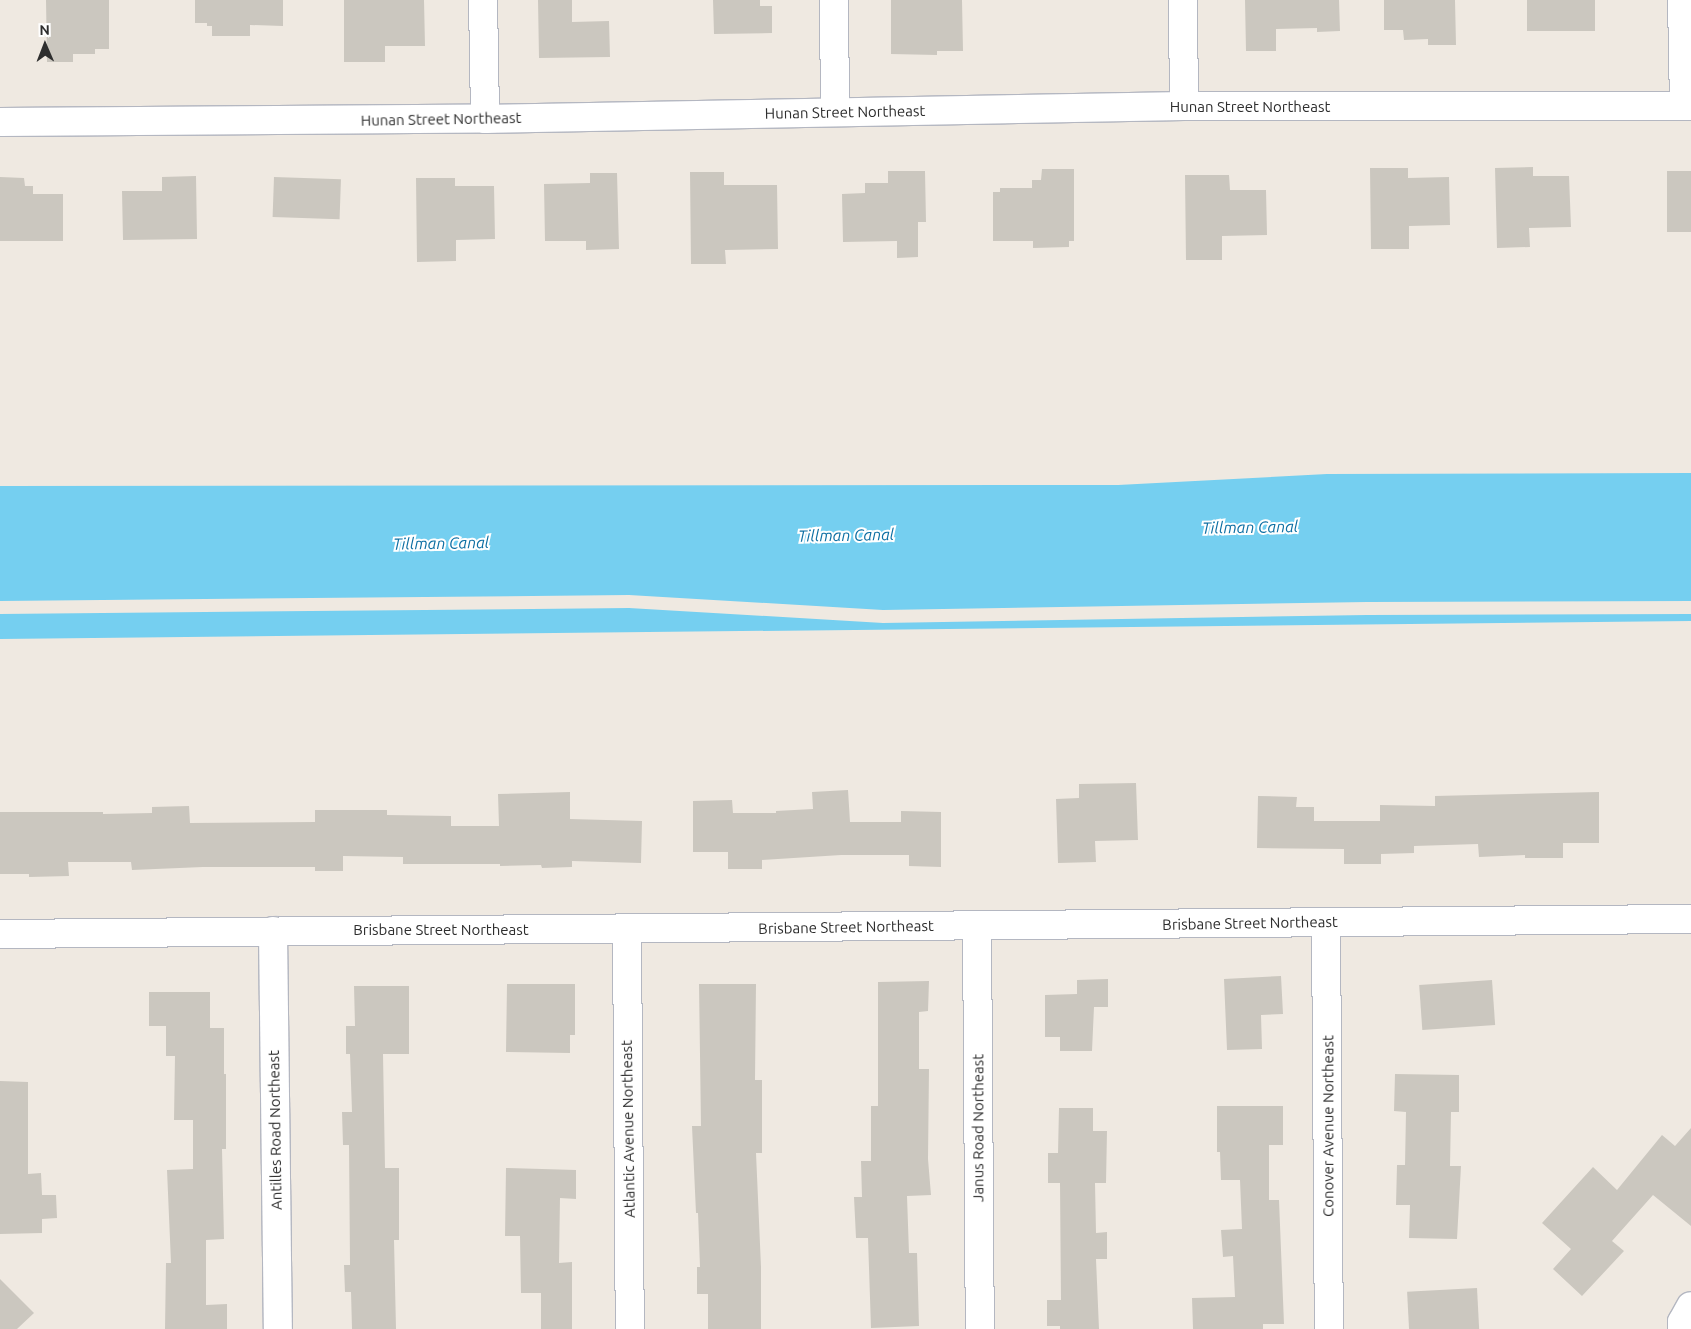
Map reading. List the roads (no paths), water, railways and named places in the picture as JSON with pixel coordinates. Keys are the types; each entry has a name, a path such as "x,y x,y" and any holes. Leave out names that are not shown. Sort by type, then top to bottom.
{"street":[{"path":"483,0 485,119"},
{"path":"834,0 835,112"},
{"path":"1183,0 1184,106"},
{"path":"1682,0 1688,106"},
{"name":"Hunan Street Northeast","path":"0,122 485,119 1184,106 1688,106"},
{"name":"Brisbane Street Northeast","path":"0,934 627,930 1691,919"},
{"name":"Conover Avenue Northeast","path":"1326,922 1329,1329"},
{"name":"Janus Road Northeast","path":"977,926 980,1329"},
{"name":"Atlantic Avenue Northeast","path":"627,930 630,1329"},
{"name":"Antilles Road Northeast","path":"273,931 278,1329"},
{"path":"1682,1329 1682,1322 1691,1306"}],"water":[{"name":"Tillman Canal","path":"1691,473 1691,601 1367,602 883,610 629,595 0,601 0,486 1118,485 1327,474"},
{"path":"629,608 883,623 1367,615 1691,614 1691,621 0,639 0,614"}]}
